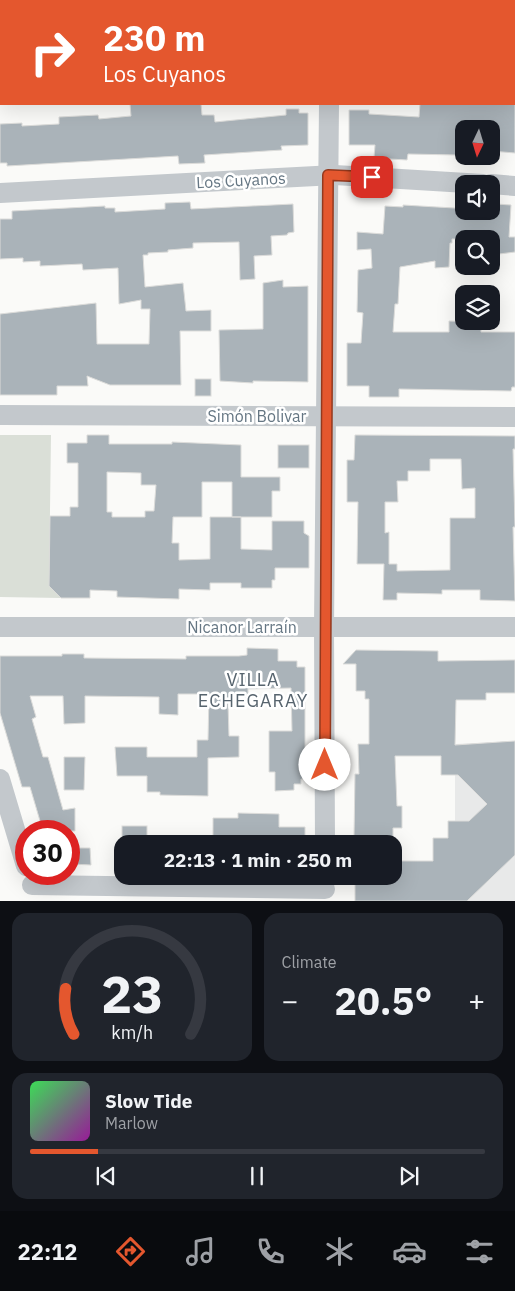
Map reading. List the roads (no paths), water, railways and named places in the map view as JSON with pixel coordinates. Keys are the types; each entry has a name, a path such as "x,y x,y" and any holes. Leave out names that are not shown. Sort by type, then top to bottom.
{"street":[{"path":"325,835 324,627 329,105"},
{"name":"Los Cuyanos","path":"0,193 328,175 455,182"},
{"path":"500,185 515,186"},
{"name":"Simón Bolivar","path":"0,415 515,416"},
{"name":"Nicanor Larraín","path":"0,627 515,627"},
{"path":"0,779 15,829"},
{"path":"33,887 325,889"}],"district":[{"name":"VILLA ECHEGARAY","path":"253,690"}]}
